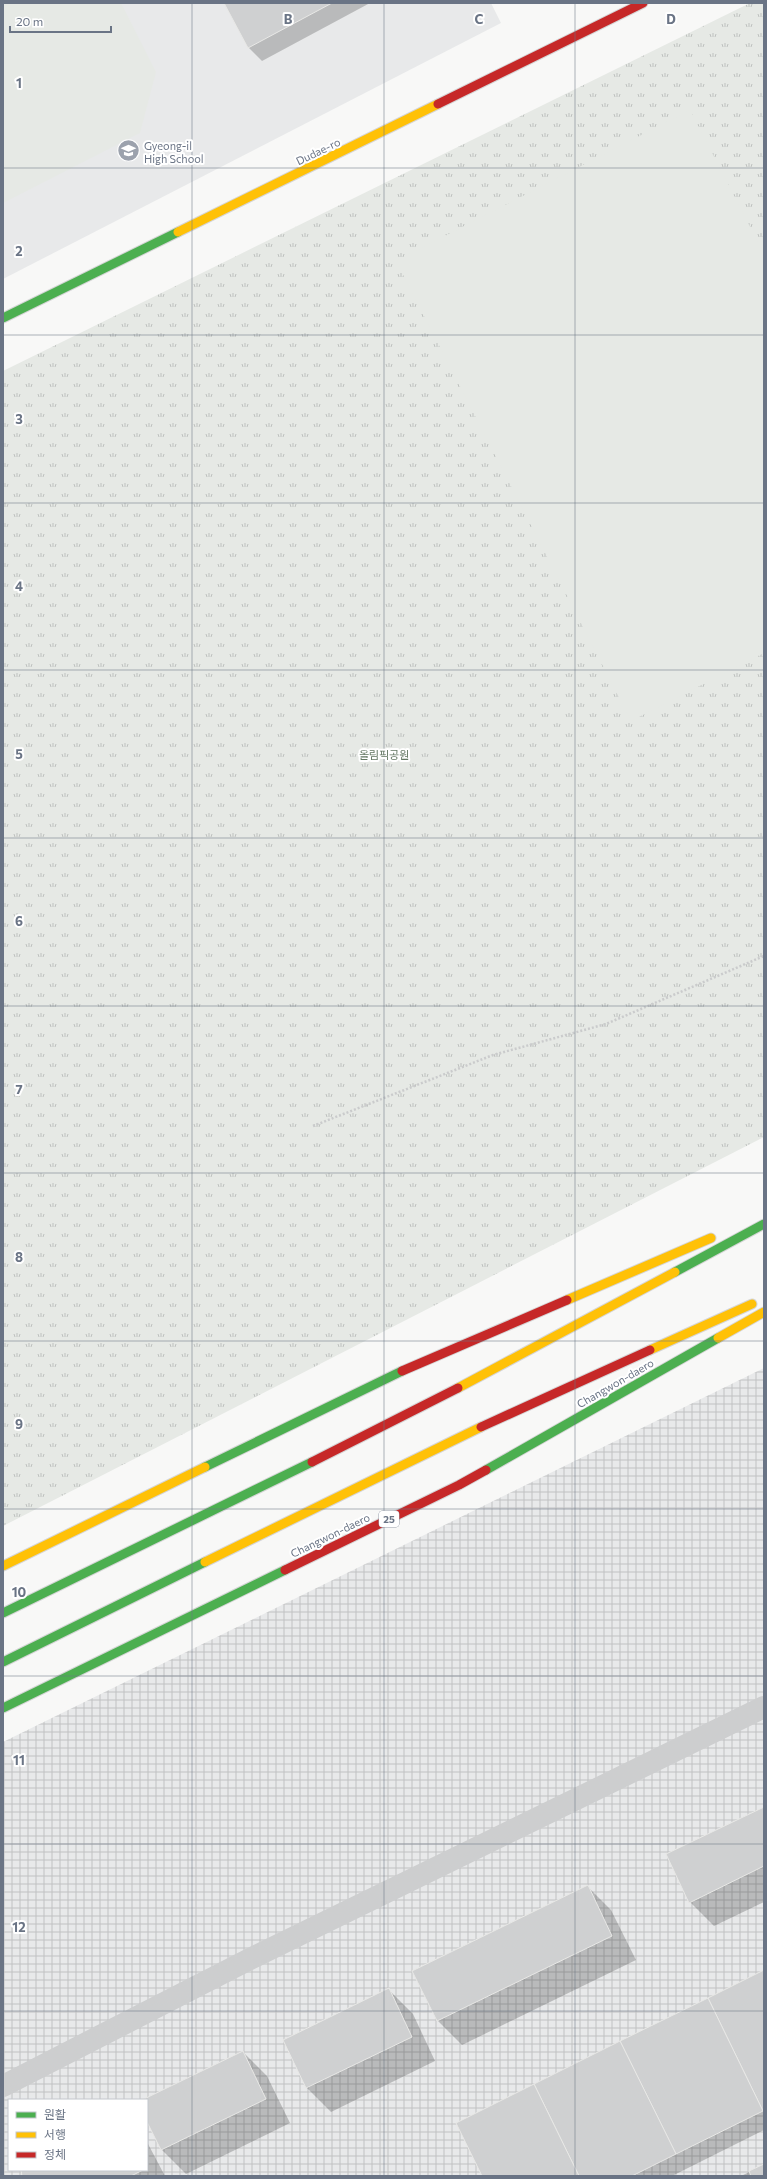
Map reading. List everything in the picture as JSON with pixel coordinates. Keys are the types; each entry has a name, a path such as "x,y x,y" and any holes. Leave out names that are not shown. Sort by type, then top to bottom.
{"main road":[{"name":"Dudae-ro","path":"3,318 643,3"},
{"path":"742,1225 764,1215"},
{"path":"3,1613 425,1406 764,1224"},
{"path":"3,1566 413,1366 720,1234"},
{"name":"Changwon-daero","path":"3,1662 441,1445 764,1298"},
{"name":"Changwon-daero","path":"3,1708 459,1485 764,1312"}],"street":[{"path":"3,2086 246,1961 764,1707"}],"path":[{"path":"313,1126 493,1055 606,1024 764,956"}],"shaded area":[{"name":"Gyeong-il High School","path":"3,3 491,3 501,23 3,279"},
{"path":"764,1368 764,2176 3,2176 3,1742"}],"green space":[{"path":"3,3 121,3 156,72 140,133 3,203"},
{"name":"올림픽공원","path":"750,3 764,3 764,1137 3,1526 3,371"},
{"path":"690,110 764,254 764,653 631,721 396,261"}],"building":[{"path":"224,3 332,3 248,48"},
{"path":"764,1807 764,1866 689,1903 666,1854"},
{"path":"588,1885 612,1936 437,2021 412,1971"},
{"path":"764,1970 764,2111 763,2111 708,1998"},
{"path":"389,1988 412,2037 306,2088 283,2040"},
{"path":"708,1998 763,2111 676,2154 620,2041"},
{"path":"620,2041 676,2154 632,2176 579,2176 534,2084"},
{"path":"243,2051 266,2099 161,2150 148,2124 148,2099 144,2099"},
{"path":"534,2084 579,2176 482,2176 456,2123"},
{"path":"764,2164 764,2176 751,2176 749,2171"},
{"path":"21,2171 141,2171 131,2176 22,2176"}],"traffic: fast":[{"path":"3,318 178,232"},
{"path":"675,1272 764,1224"},
{"path":"486,1470 718,1338"},
{"path":"205,1467 402,1371"},
{"path":"3,1613 312,1462"},
{"path":"3,1662 205,1562"},
{"path":"3,1708 285,1570"}],"traffic: slow":[{"path":"178,232 438,104"},
{"path":"567,1300 711,1238"},
{"path":"458,1388 675,1272"},
{"path":"650,1350 752,1304"},
{"path":"718,1338 764,1312"},
{"path":"205,1562 481,1427"},
{"path":"3,1566 205,1467"}],"traffic: jam":[{"path":"438,104 643,3"},
{"path":"402,1371 567,1300"},
{"path":"481,1427 650,1350"},
{"path":"312,1462 458,1388"},
{"path":"285,1570 459,1485 486,1470"}],"place":[{"name":"Gyeong-il High School","path":"128,151"}]}
